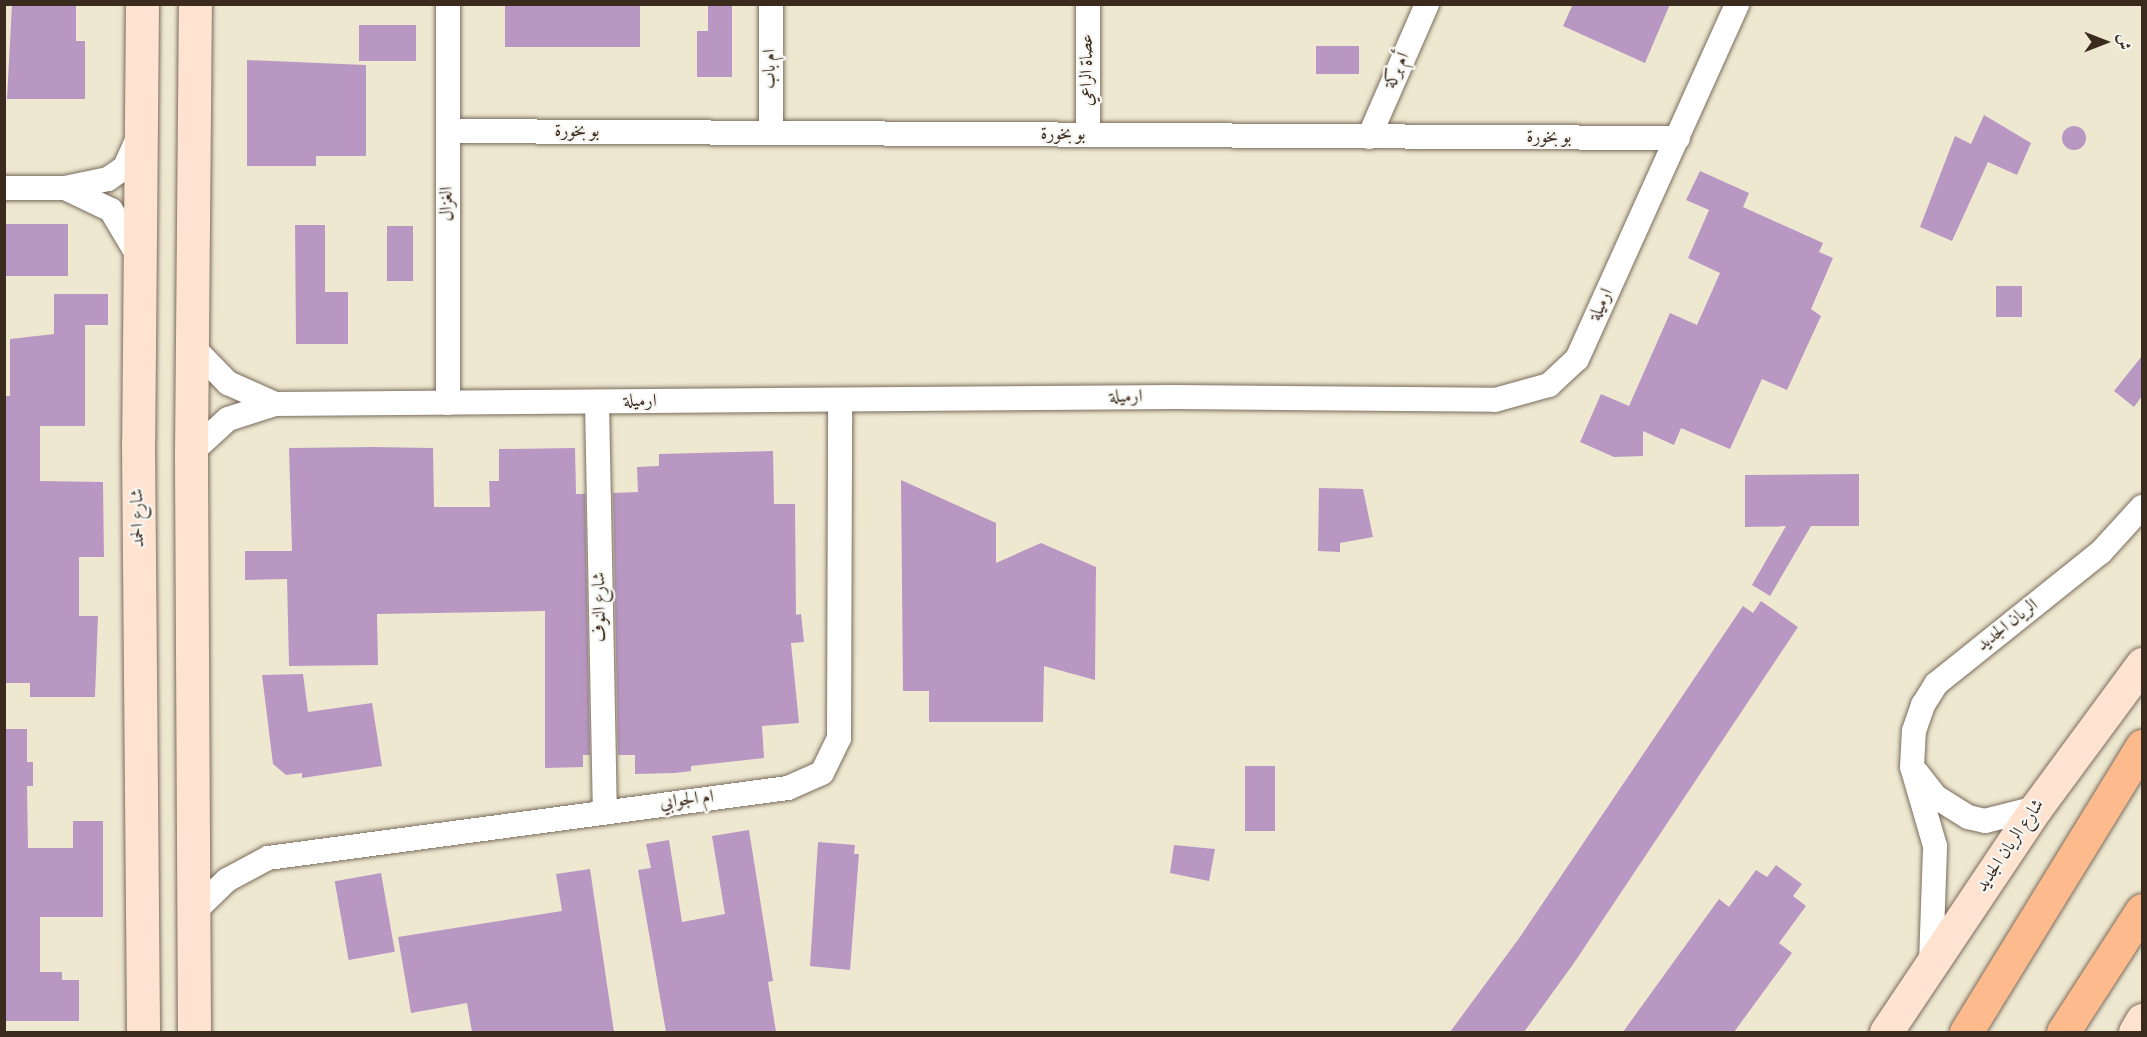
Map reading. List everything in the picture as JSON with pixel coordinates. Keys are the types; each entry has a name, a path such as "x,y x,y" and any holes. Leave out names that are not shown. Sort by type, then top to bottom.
{"highway":[{"path":"1966,1032 2142,746"},
{"path":"2063,1032 2142,910"}],"street":[{"name":"شارع الحمد","path":"142,4 138,442 143,1032"},
{"path":"194,1032 192,346 195,4"},
{"name":"الغزال","path":"448,4 448,403"},
{"name":"ام باب","path":"771,4 771,133"},
{"name":"عصاة الراعي","path":"1088,4 1088,135"},
{"name":"أم بركة","path":"1369,137 1427,4"},
{"name":"ارميلة","path":"192,453 228,418 275,404 1495,400 1549,385 1577,359 1737,4"},
{"path":"4,188 65,188 108,179 125,167 142,129"},
{"name":"بو بخورة","path":"448,131 1678,138"},
{"path":"65,188 111,210 140,260"},
{"name":"ارميلة","path":"192,346 228,383 275,404"},
{"name":"ام الجوابي","path":"194,912 227,880 268,858 800,785 829,763 839,738 840,401"},
{"name":"شارع النوف","path":"597,402 605,812"},
{"name":"الريان الجديد","path":"1931,963 1935,846 1912,767 1914,731 1923,705 1936,684 2102,552 2142,507"},
{"name":"شارع الريان الجديد","path":"1886,1032 2036,808 2142,664"},
{"path":"1912,767 1936,797 1968,817 1984,821 2036,808"},
{"path":"2135,1032 2142,1020"}],"building":[{"path":"12,4 76,4 76,41 85,41 85,99 7,99"},
{"path":"505,4 640,4 640,47 505,47"},
{"path":"708,4 732,4 732,77 697,77 697,31 708,31"},
{"path":"1573,4 1670,4 1645,63 1563,26"},
{"path":"359,25 416,25 416,61 359,61"},
{"path":"1316,46 1359,46 1359,74 1316,74"},
{"path":"247,60 366,65 366,156 316,156 316,166 247,166"},
{"path":"1984,115 2031,143 2017,175 1988,162 1952,241 1920,227 1955,136 1971,144"},
{"path":"2074,126 2079,127 2085,133 2085,143 2079,149 2074,150 2069,149 2063,143 2062,138 2063,133 2069,127"},
{"path":"1700,171 1749,193 1743,207 1823,243 1819,252 1833,258 1811,309 1821,316 1787,390 1762,379 1730,449 1681,428 1674,445 1643,431 1643,456 1614,457 1580,442 1601,394 1629,406 1670,313 1697,325 1720,273 1688,258 1709,210 1686,200"},
{"path":"4,224 68,224 68,276 4,276"},
{"path":"295,225 325,225 325,292 348,292 348,344 296,344"},
{"path":"387,226 413,226 413,281 387,281"},
{"path":"1996,286 2022,286 2022,317 1996,317"},
{"path":"54,294 108,294 108,325 85,325 85,426 40,426 40,481 103,482 104,557 79,557 79,616 98,616 95,697 30,697 30,683 4,683 4,396 10,396 10,339 54,334"},
{"path":"2142,356 2142,396 2134,407 2114,391"},
{"path":"289,448 433,448 434,507 490,507 489,481 499,481 499,449 575,448 576,494 585,494 590,755 583,755 583,767 545,768 545,611 377,614 378,665 289,666 287,579 245,580 245,551 292,551"},
{"path":"773,451 774,504 795,504 796,615 801,614 804,642 791,643 799,723 762,726 764,758 691,766 691,771 675,773 635,774 635,755 618,755 613,493 638,492 637,467 659,466 659,454"},
{"path":"1859,474 1859,526 1811,526 1770,596 1752,585 1786,526 1745,527 1745,475"},
{"path":"901,480 996,523 996,563 1041,543 1096,567 1095,680 1044,666 1043,722 929,722 929,691 903,691"},
{"path":"1319,488 1363,489 1373,537 1340,543 1340,552 1318,551"},
{"path":"1761,601 1798,627 1574,963 1524,1032 1450,1032 1520,937 1743,606 1753,613"},
{"path":"303,674 308,712 372,703 382,766 302,778 302,773 286,775 273,764 262,675"},
{"path":"4,729 27,729 27,762 33,762 33,786 27,786 28,848 73,848 73,821 103,821 103,917 40,917 40,972 62,972 62,980 79,980 79,1021 4,1021"},
{"path":"1245,766 1275,766 1275,831 1245,831"},
{"path":"749,830 773,981 768,982 776,1032 666,1032 638,870 651,868 646,844 669,840 682,922 725,914 712,836"},
{"path":"818,842 855,845 854,854 859,854 850,970 810,966"},
{"path":"1174,845 1215,849 1209,881 1170,873"},
{"path":"1776,865 1802,884 1793,896 1806,906 1779,943 1792,953 1734,1032 1623,1032 1719,899 1729,907 1756,870 1767,877"},
{"path":"590,869 614,1032 472,1032 467,1003 411,1013 398,937 562,911 556,874"},
{"path":"381,873 395,952 349,960 335,881"}]}
